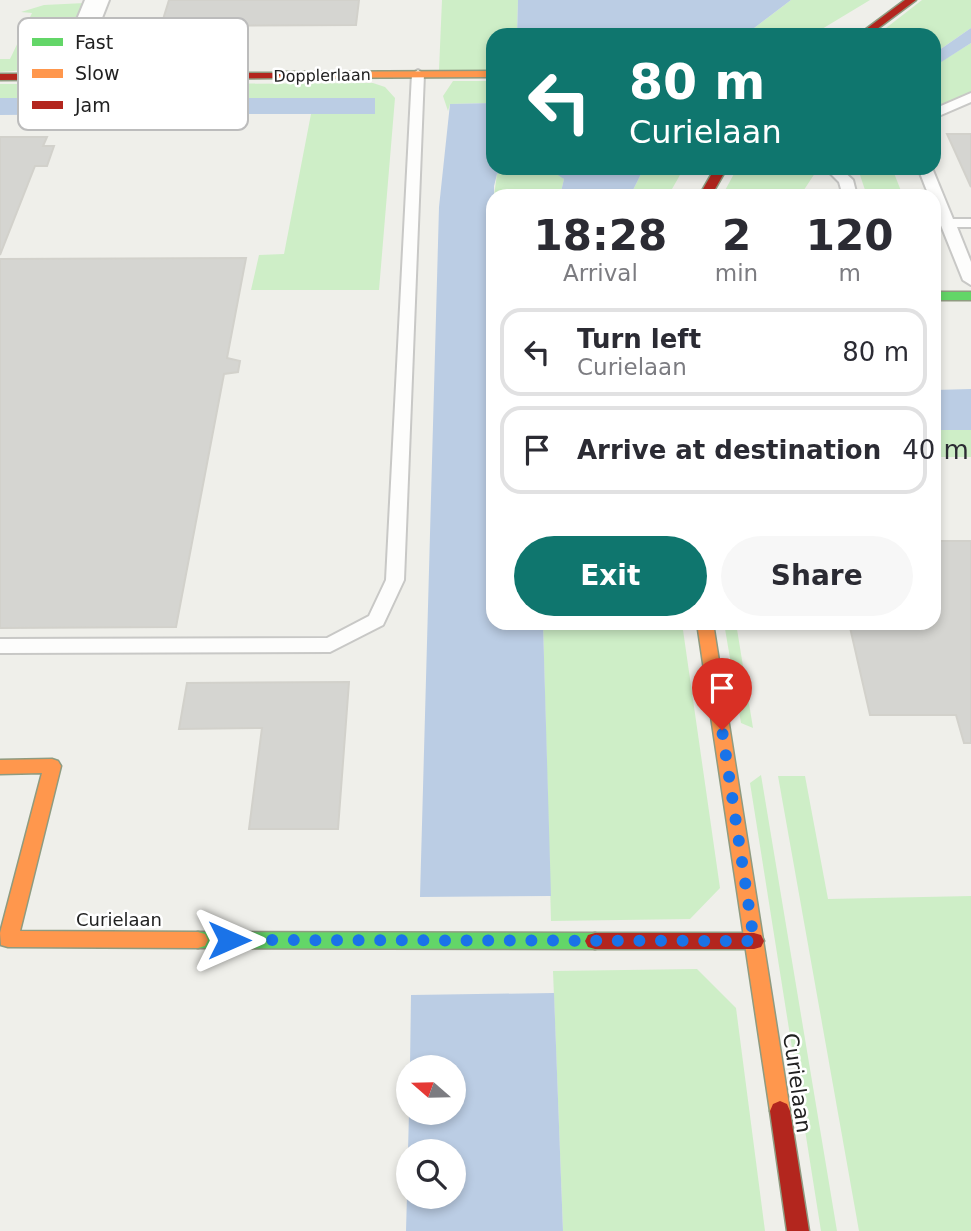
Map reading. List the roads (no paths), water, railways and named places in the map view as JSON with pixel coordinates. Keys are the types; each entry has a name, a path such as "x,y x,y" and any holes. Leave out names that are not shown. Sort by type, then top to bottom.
{"street":[{"path":"90,18 97,0"},
{"path":"872,28 911,0"},
{"name":"Dopplerlaan","path":"248,75 486,74"},
{"name":"Dopplerlaan","path":"0,77 18,77"},
{"path":"941,296 971,296"},
{"name":"Curielaan","path":"706,630 798,1231"},
{"name":"Curielaan","path":"0,767 52,766 8,939 754,941"}],"lane":[{"path":"0,646 330,645 376,620 395,580 418,74"},
{"path":"941,111 971,97"},
{"path":"941,208 971,280"},
{"path":"947,223 971,223"}],"water":[{"path":"518,0 791,0 754,28 517,28"},
{"path":"971,28 971,43 941,62 941,49"},
{"path":"0,98 18,98 18,115 0,115"},
{"path":"248,98 375,98 375,114 248,114"},
{"path":"486,103 486,175 497,175 494,189 486,189 486,630 543,630 551,896 420,897 439,207 450,104"},
{"path":"558,175 640,175 634,189 562,189 564,179"},
{"path":"971,389 971,430 941,430 941,390"},
{"path":"554,993 563,1231 406,1231 407,1209 466,1209 466,1139 408,1139 409,1125 466,1125 466,1055 410,1055 411,995"}]}
